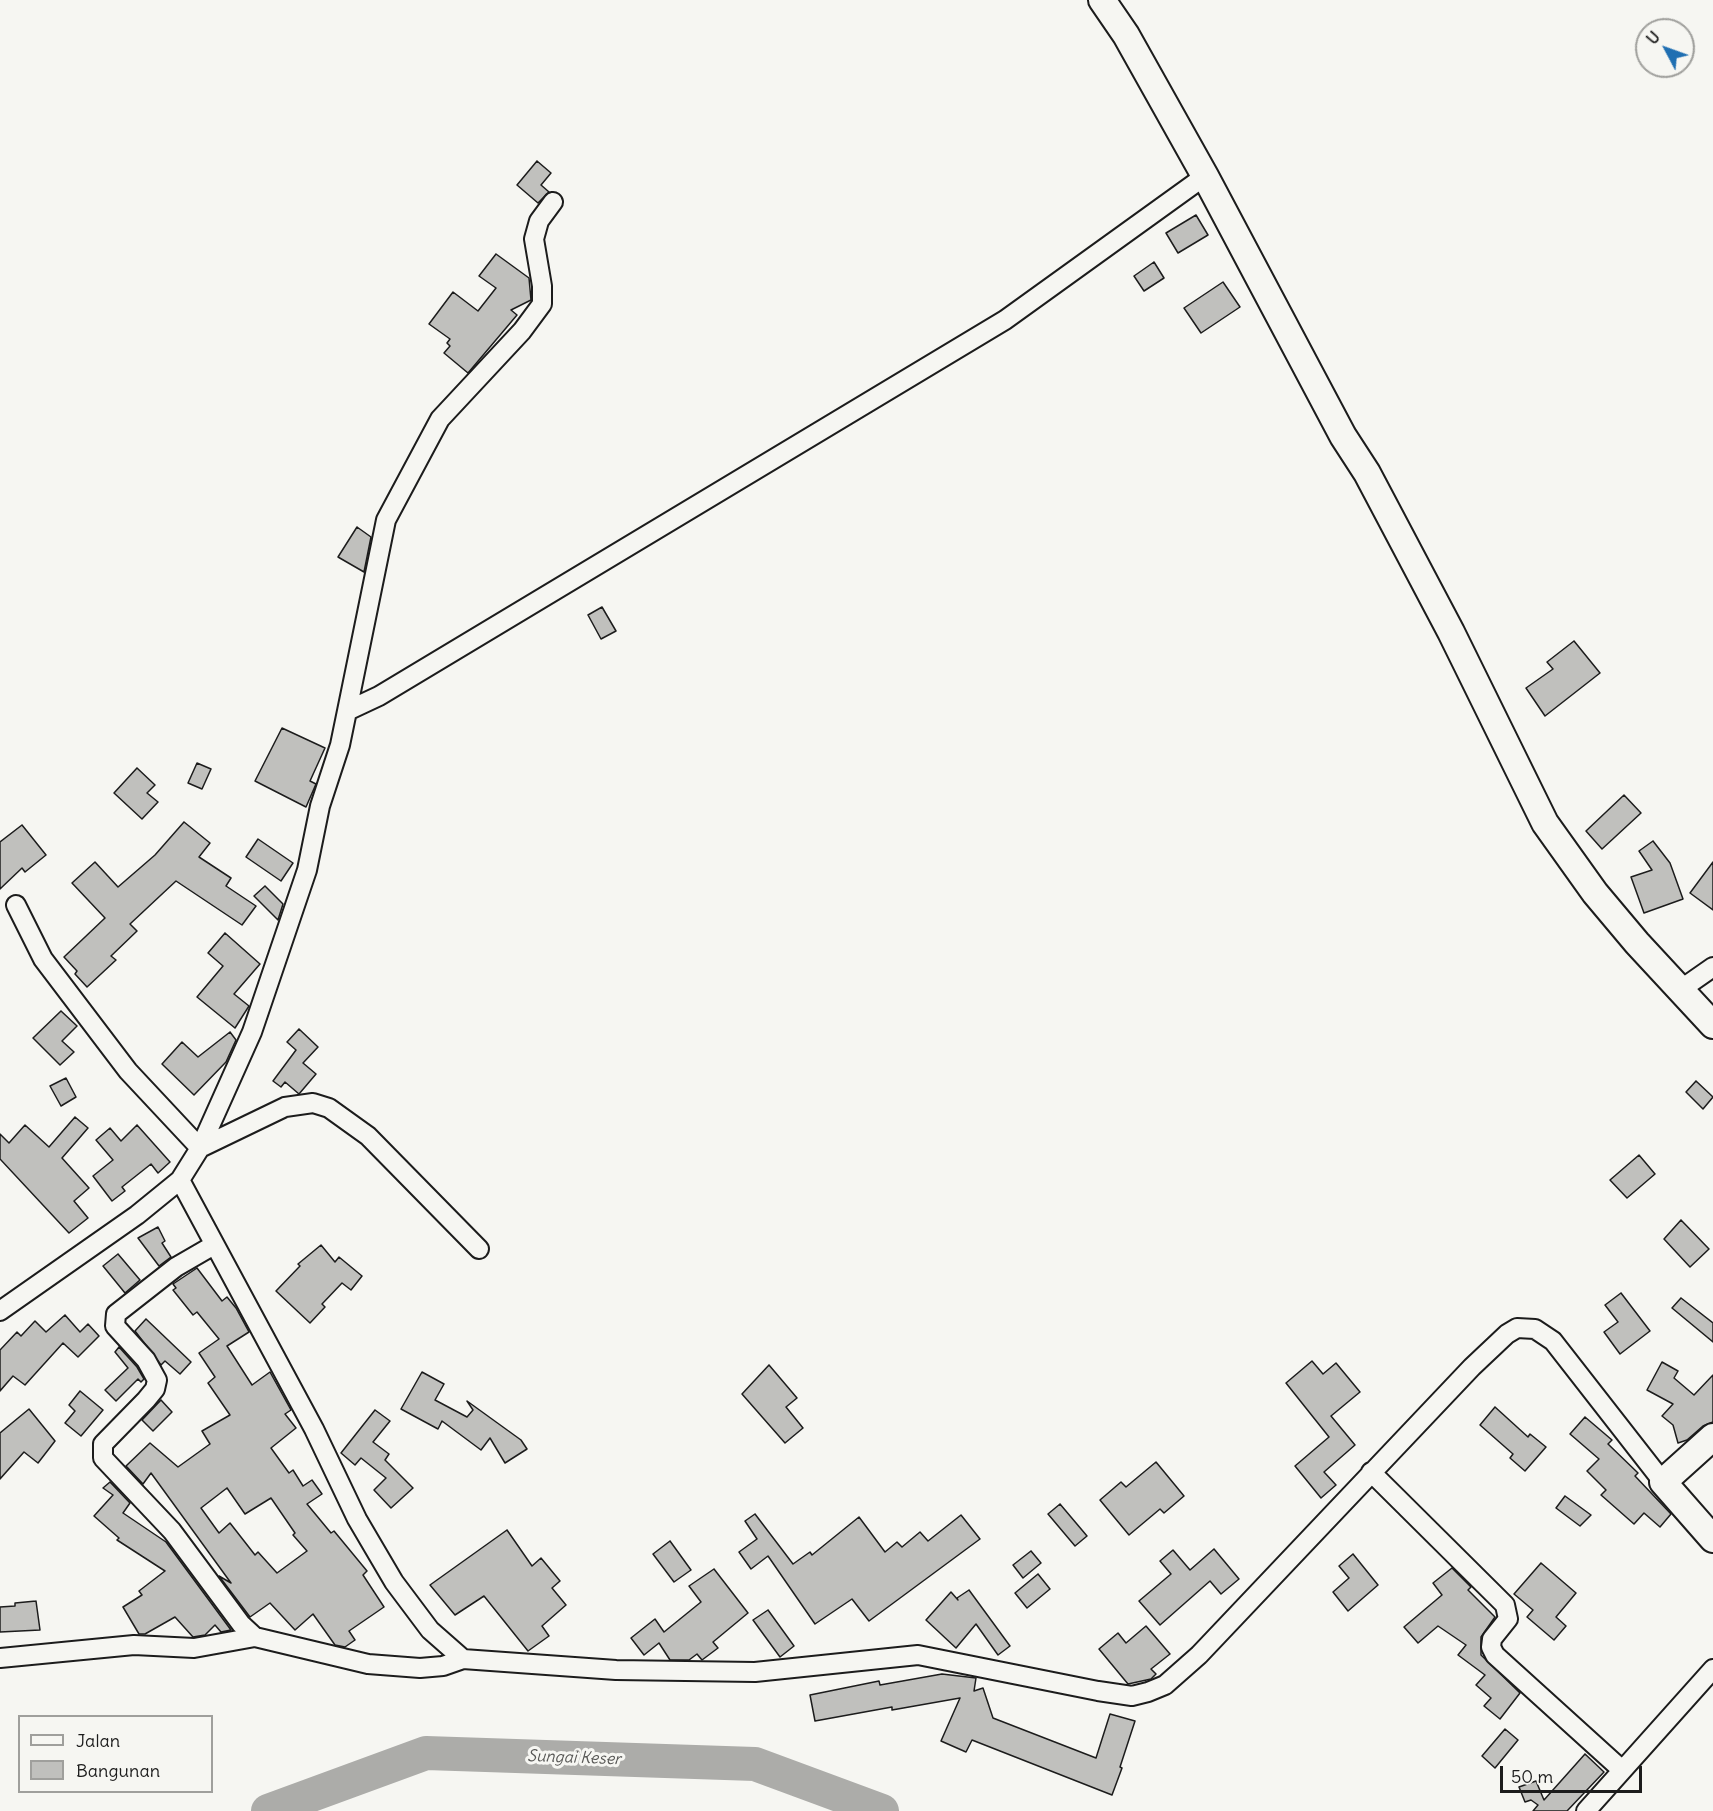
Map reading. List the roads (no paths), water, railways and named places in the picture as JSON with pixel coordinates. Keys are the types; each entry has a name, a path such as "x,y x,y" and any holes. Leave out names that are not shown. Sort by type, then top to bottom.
{"street":[{"path":"1102,0 1126,35 1205,176 1451,632 1545,823 1595,892 1637,944 1713,1025"},
{"path":"347,711 379,696 1005,320 1205,176"},
{"path":"2,1306 137,1215 180,1180 200,1148 252,1032 304,880 320,806 340,745 386,520 440,419 522,331 542,304 542,286 534,239 539,221 553,202"},
{"path":"16,905 44,959 128,1071 200,1148"},
{"path":"1680,990 1713,967"},
{"path":"200,1148 285,1107 313,1103 329,1108 368,1136 479,1249"},
{"path":"180,1180 314,1429 368,1537 394,1582 430,1630 463,1659"},
{"path":"214,1245 176,1267 116,1314 115,1326 146,1360 157,1380 146,1400 103,1444 101,1453 172,1531 242,1624 255,1637"},
{"path":"0,1658 134,1645 194,1648 255,1637 368,1664 420,1668 443,1666 463,1659 616,1670 755,1672 918,1655 959,1661 1098,1691 1132,1696 1165,1685 1199,1654 1270,1582 1371,1472 1507,1334 1529,1327 1553,1341 1663,1482 1713,1539"},
{"path":"1663,1482 1713,1437"},
{"path":"1371,1472 1505,1605 1508,1619 1492,1639 1491,1647 1495,1656 1622,1770"},
{"path":"1586,1811 1713,1669"}],"waterway":[{"name":"Sungai Keser","path":"268,1811 426,1753 755,1764 882,1811"}]}
